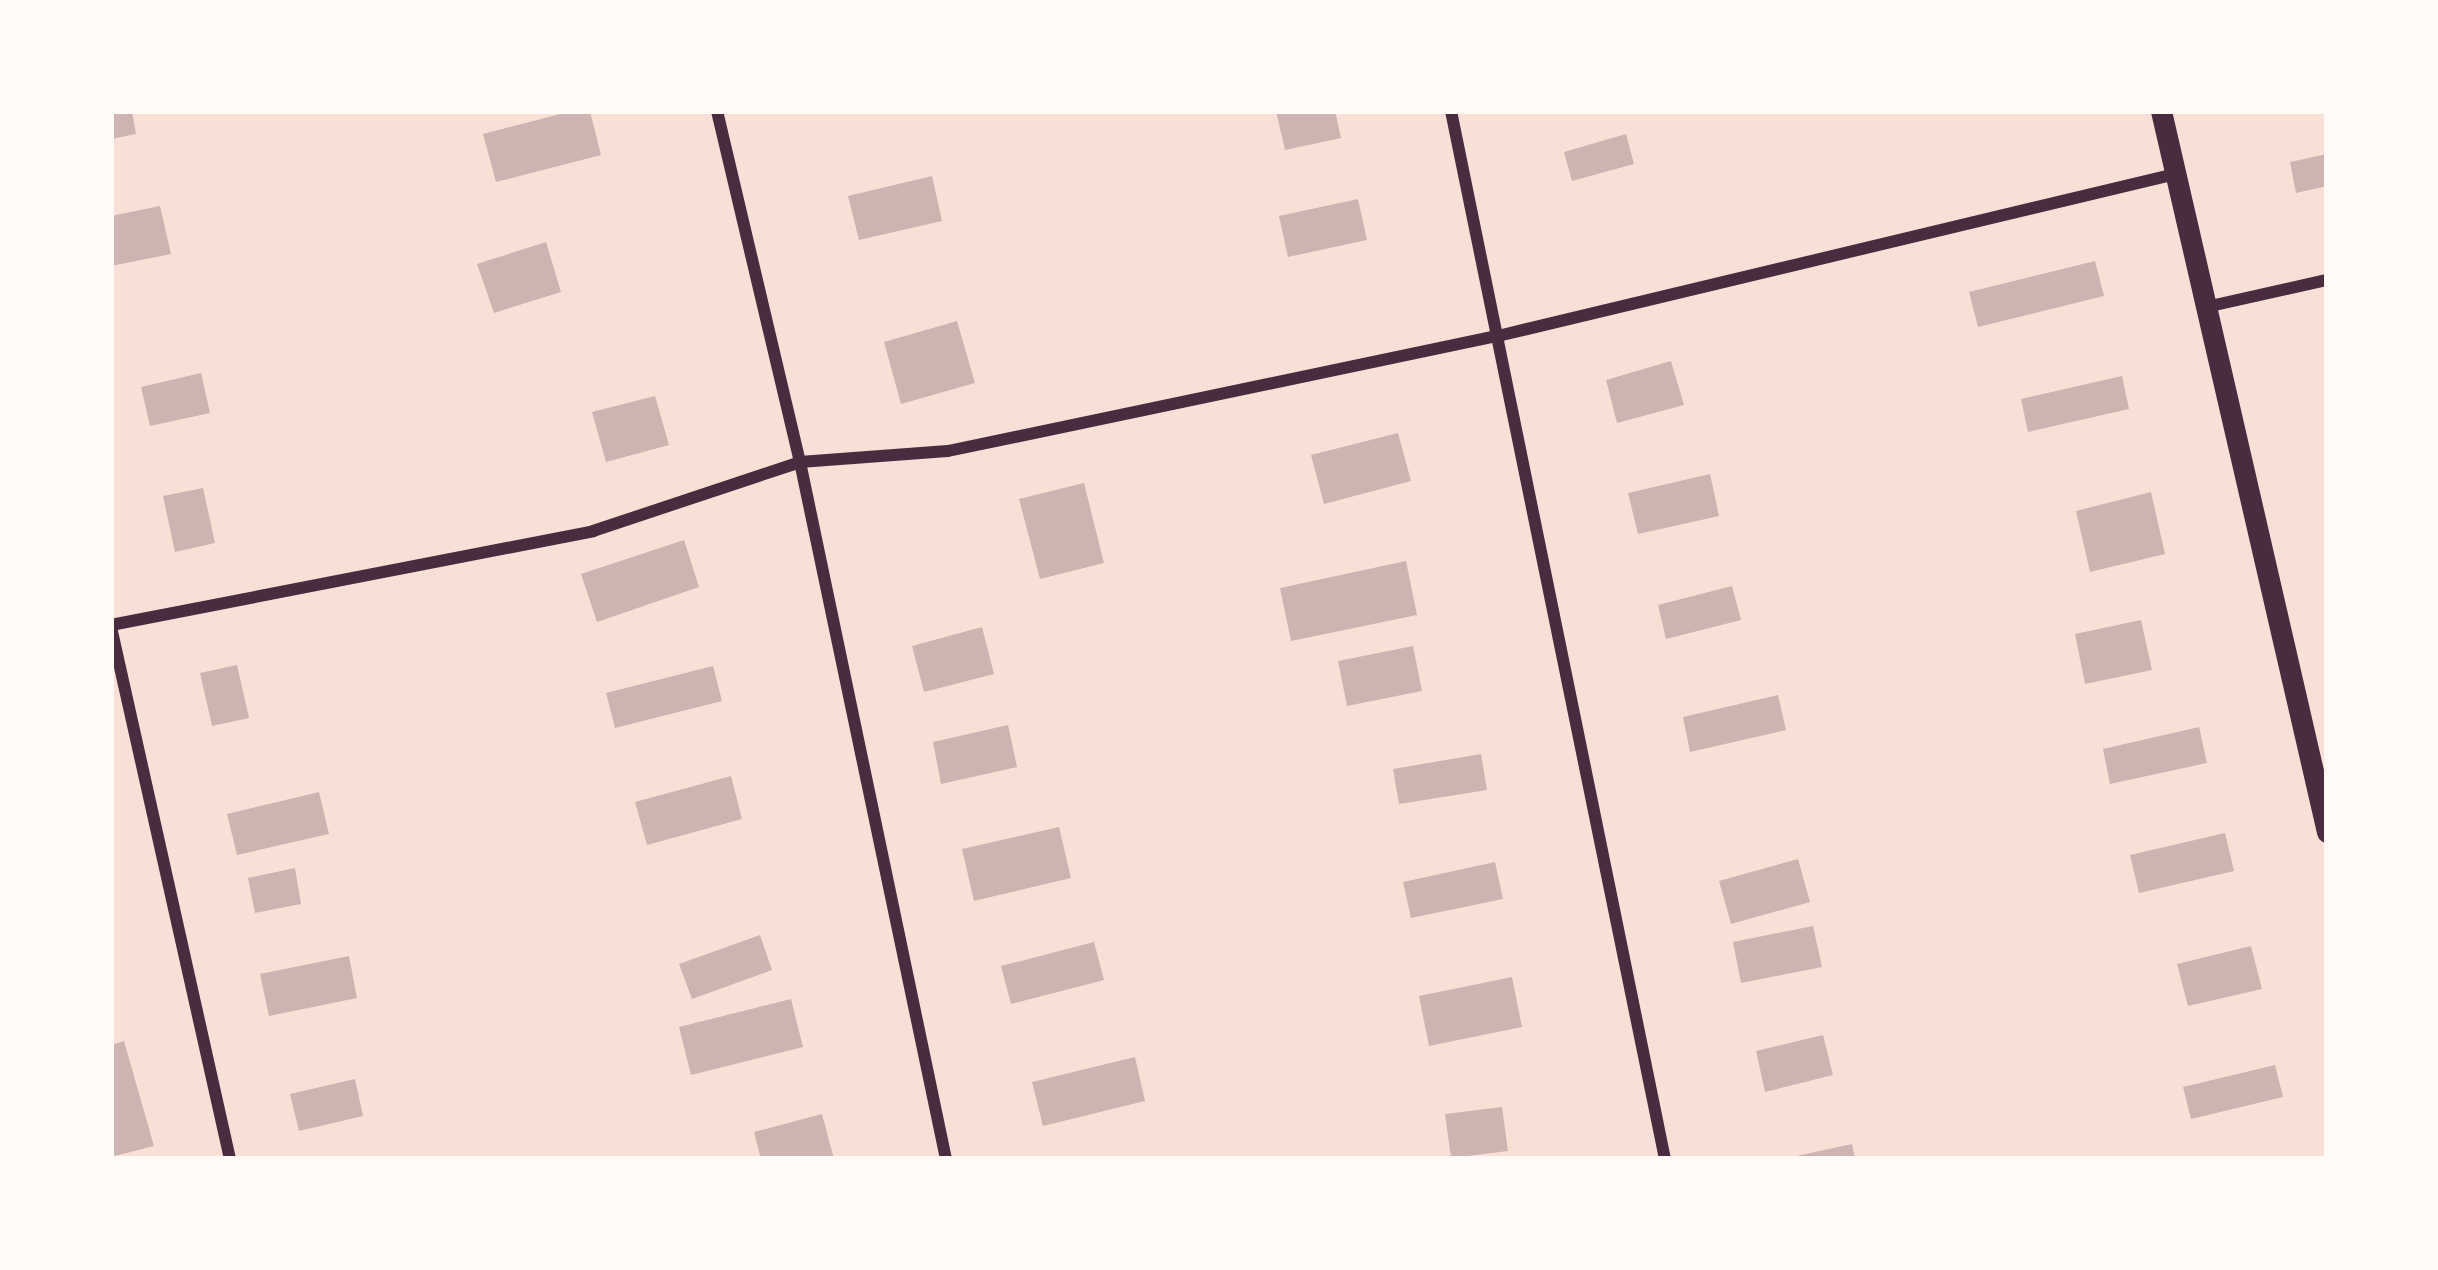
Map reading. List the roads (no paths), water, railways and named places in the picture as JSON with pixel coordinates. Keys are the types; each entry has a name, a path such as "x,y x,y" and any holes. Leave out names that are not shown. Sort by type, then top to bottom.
{"street":[{"path":"717,111 800,462 946,1159"},
{"path":"1450,111 1502,335 1665,1159"},
{"path":"2161,111 2317,745 2327,832"},
{"path":"230,1159 111,626 593,531 800,462 948,451 1502,335 2175,173"},
{"path":"2206,307 2327,280"}]}
